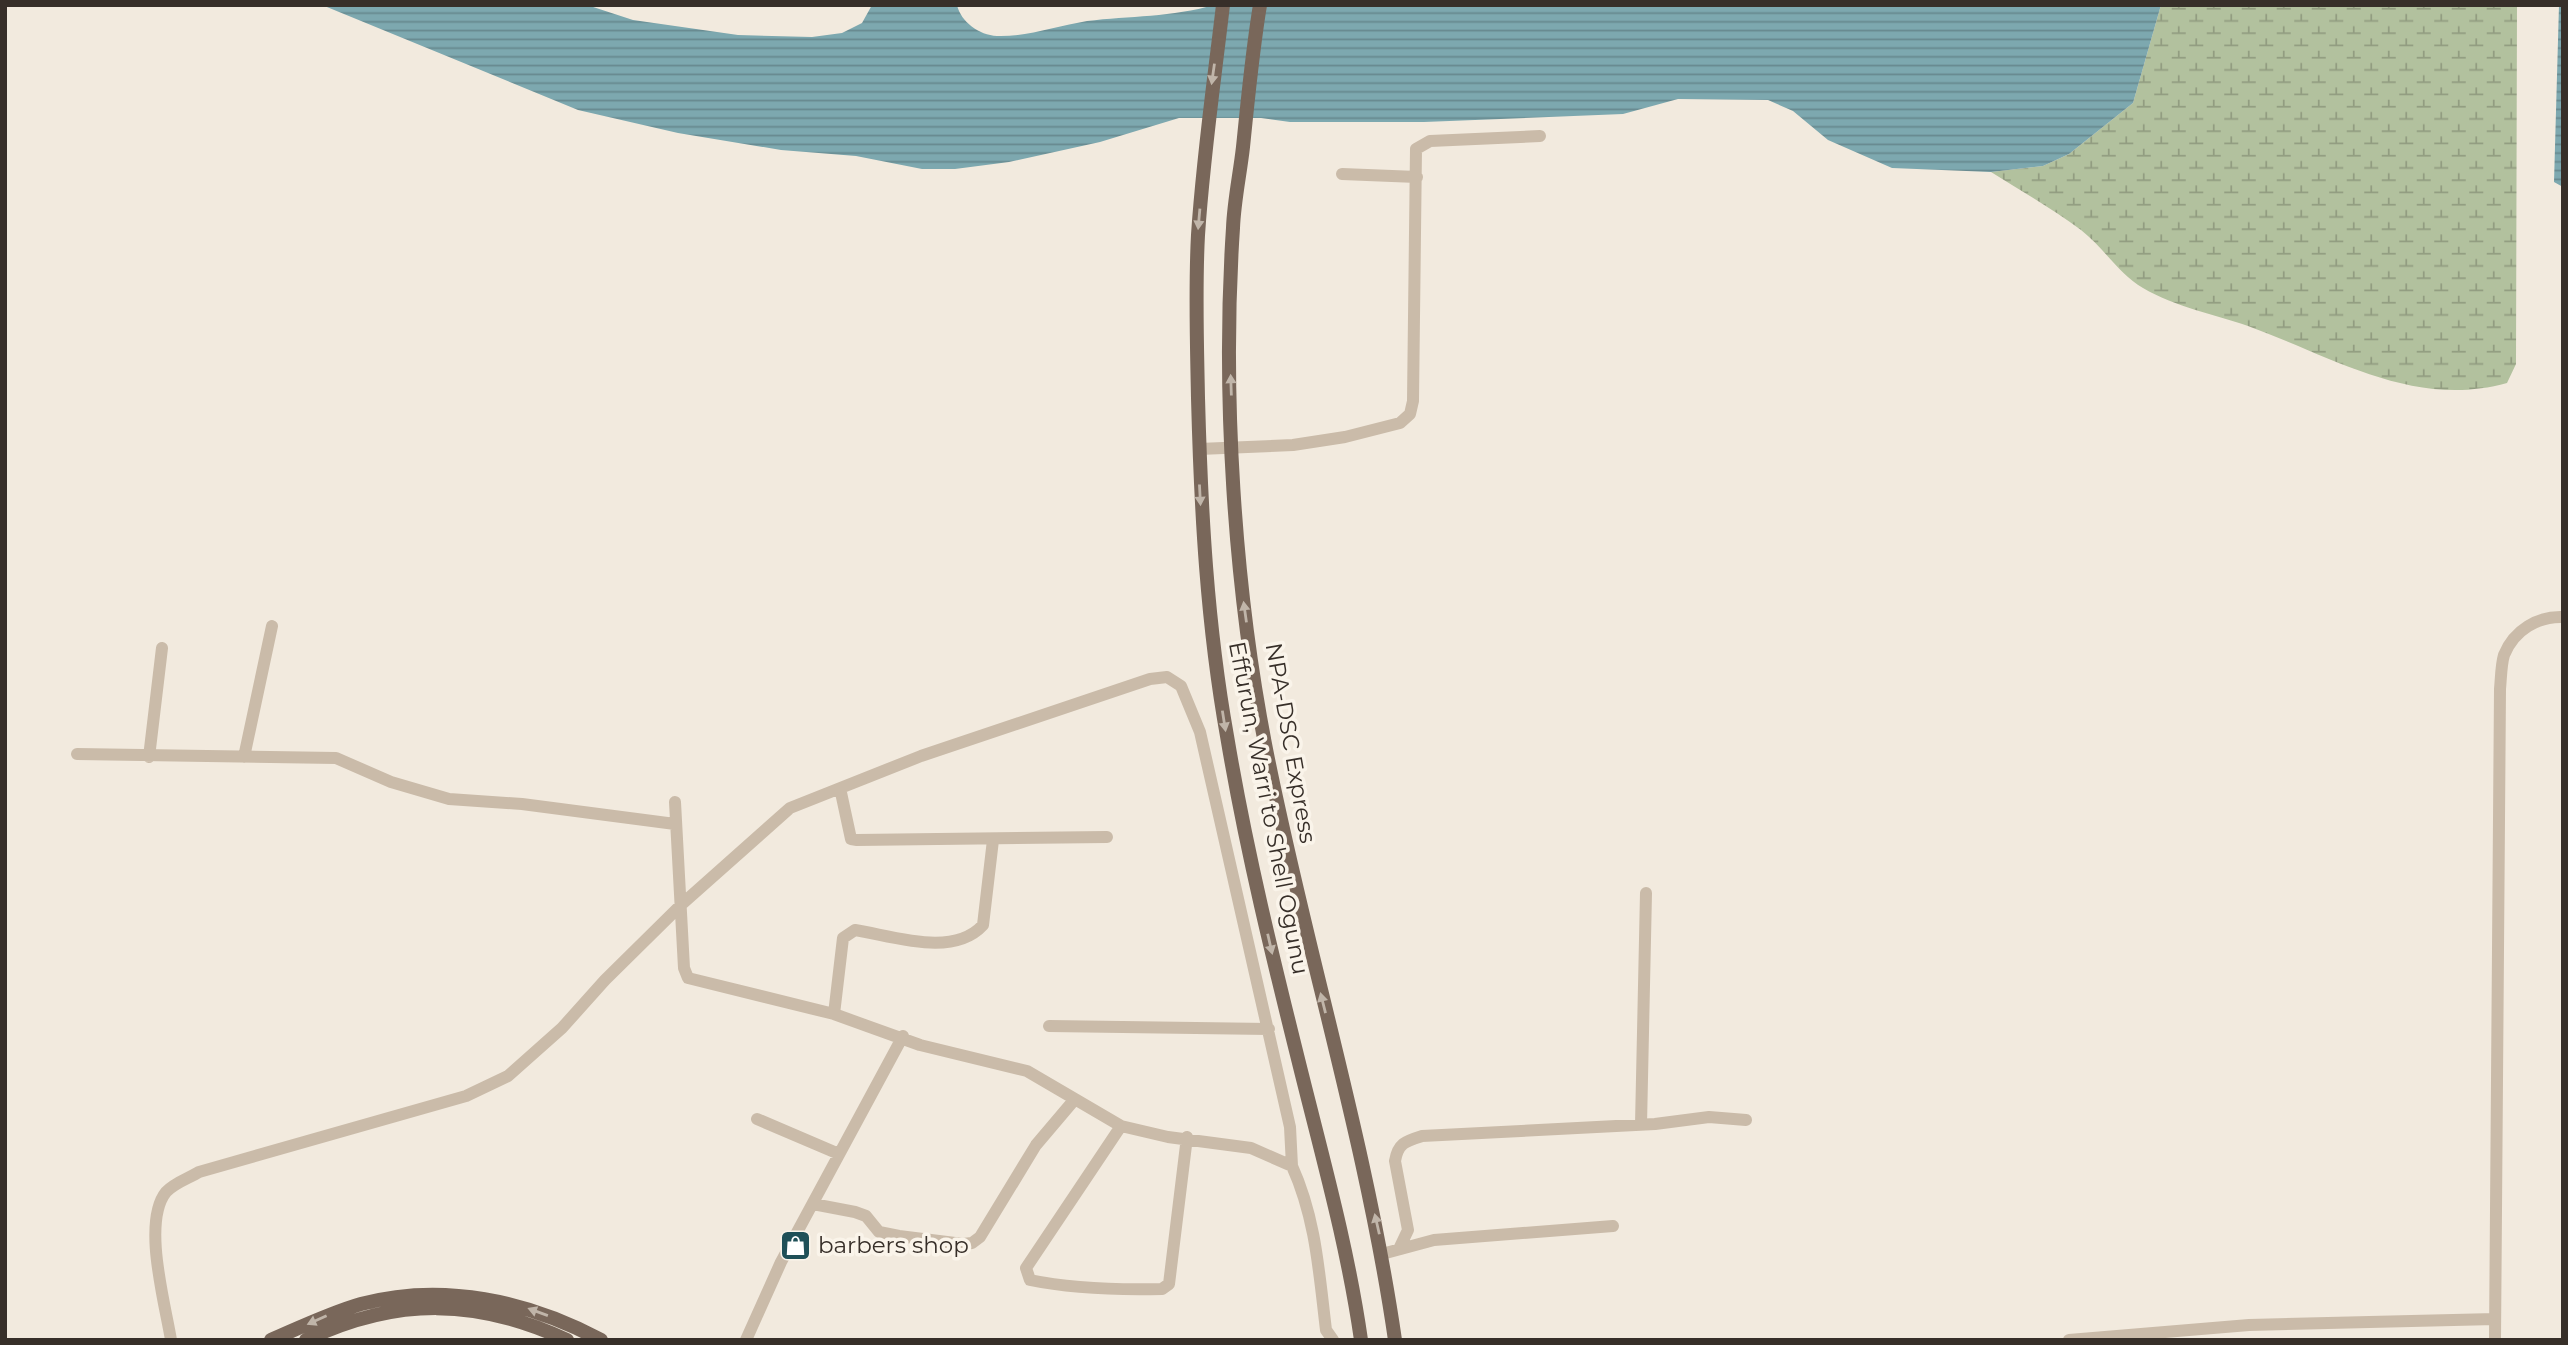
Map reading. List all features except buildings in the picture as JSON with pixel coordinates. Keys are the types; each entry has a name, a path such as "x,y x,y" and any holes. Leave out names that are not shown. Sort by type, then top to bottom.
{"main road":[{"name":"NPA-DSC Express","path":"1260,5 1246,98 1233,224 1230,288 1233,447 1243,601 1265,746 1300,911 1363,1160 1382,1254 1395,1340"},
{"name":"Effurun, Warri to Shell Ogunu","path":"1223,6 1205,151 1195,304 1205,574 1227,738 1268,936 1337,1210 1352,1279 1361,1340"},
{"path":"271,1340 358,1305 381,1299 435,1295 513,1304 601,1340"},
{"path":"306,1340 353,1320 431,1307 521,1319 567,1340"}],"street":[{"path":"1199,449 1293,445 1345,438 1400,423 1410,414 1416,149 1422,143 1541,136"},
{"path":"1342,174 1416,177"},
{"path":"2495,1340 2500,689 2504,654 2522,631 2528,625 2548,617 2563,617"},
{"path":"244,757 272,626"},
{"path":"149,757 162,648"},
{"path":"171,1340 154,1230 157,1206 168,1190 199,1172 466,1096 508,1076 562,1028 605,980 682,904 790,808 1150,679 1167,677 1181,686 1200,732 1290,1127 1292,1166 1305,1195 1315,1232 1326,1329 1333,1340"},
{"path":"77,754 336,758 391,782 449,799 675,824"},
{"path":"840,788 852,839 993,840 1107,837"},
{"path":"676,802 684,968 688,978 834,1014 903,1036 920,1045 1027,1071 1121,1126 1251,1148 1292,1166"},
{"path":"834,1014 843,938 847,933 855,930 926,942 949,942 976,933 983,925 993,840"},
{"path":"1641,1125 1646,893"},
{"path":"1049,1026 1269,1029"},
{"path":"746,1340 781,1262 903,1036"},
{"path":"813,1204 866,1216 879,1232 920,1240 972,1243 980,1237 1036,1145 1075,1099"},
{"path":"1399,1249 1408,1230 1395,1161 1397,1149 1403,1142 1422,1136 1641,1125 1709,1117 1746,1120"},
{"path":"757,1119 839,1154"},
{"path":"1121,1126 1026,1268 1030,1279 1062,1286 1132,1290 1162,1289 1168,1284 1176,1248 1187,1138"},
{"path":"1382,1254 1434,1240 1613,1226"},
{"path":"2069,1340 2249,1325 2495,1319"}],"green space":[{"path":"2161,5 2517,5 2516,364 2507,383 2473,389 2407,385 2343,365 2248,326 2155,295 2134,282 2070,222 1991,172 2043,166 2069,154 2133,103"}],"water":[{"path":"322,5 587,5 633,20 738,35 812,37 842,33 862,23 872,5 957,5 962,17 972,26 984,33 1008,36 1087,21 1183,12 1214,5 2161,5 2133,103 2069,154 2043,166 1991,172 1892,168 1828,140 1793,111 1768,100 1678,99 1623,114 1424,122 1290,122 1261,118 1179,118 1100,142 1009,162 955,169 922,169 856,156 781,150 678,133 578,110"},
{"path":"2559,5 2563,5 2563,187 2554,182"}],"place":[{"name":"barbers shop","path":"795,1245"}]}
